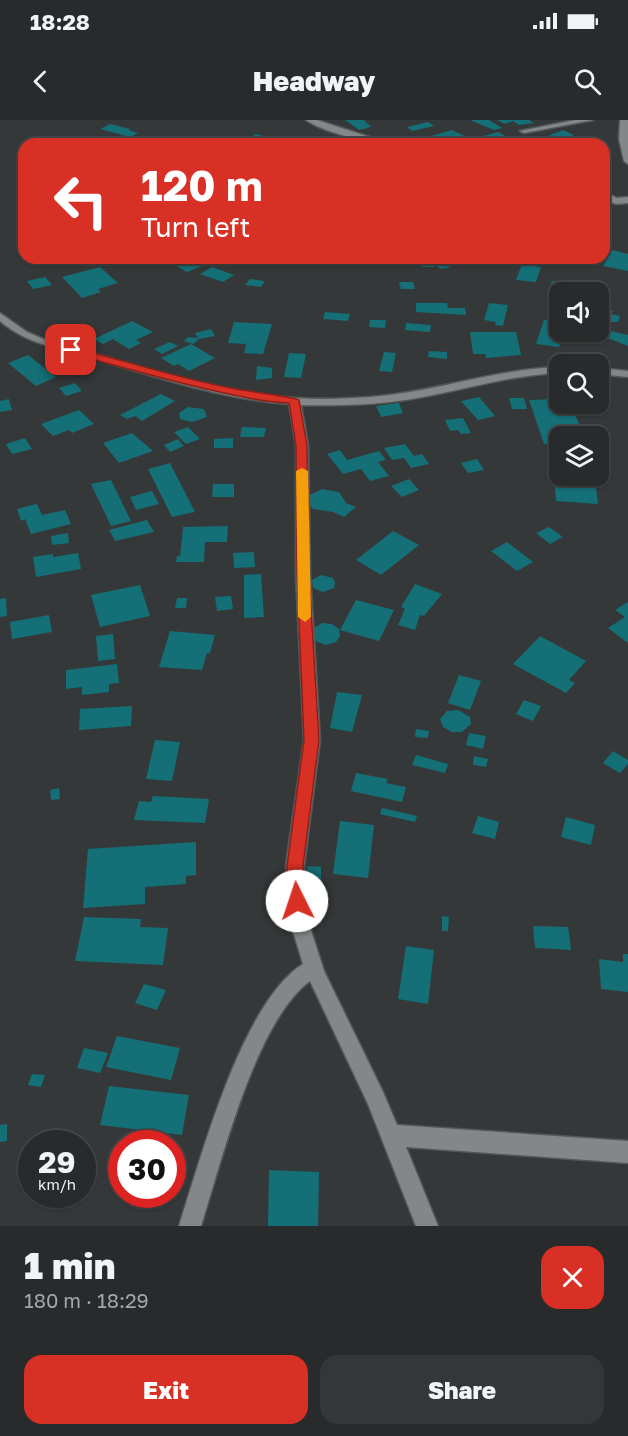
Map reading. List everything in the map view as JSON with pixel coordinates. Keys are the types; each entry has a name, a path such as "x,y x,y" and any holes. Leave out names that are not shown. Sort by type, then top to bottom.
{"street":[{"path":"310,120 366,138"},
{"path":"524,131 589,120"},
{"path":"624,120 624,146 628,161"},
{"path":"610,198 616,201"},
{"path":"610,202 628,200"},
{"path":"0,316 15,330 37,342 224,390 273,399 385,399 448,389 485,380 549,371"},
{"path":"609,373 628,374"},
{"path":"294,400 302,445 303,575 312,740 295,866 298,918 314,968 376,1099 427,1226"},
{"path":"190,1226 241,1076 266,1021 293,983 314,968"},
{"path":"390,1135 628,1152"}],"building":[{"path":"345,120 364,120 371,127 359,130"},
{"path":"470,120 489,120 502,128 494,130"},
{"path":"497,120 529,120 534,123 519,125 513,121 505,124"},
{"path":"428,122 434,126 412,131 407,127"},
{"path":"110,124 138,133 130,137 100,129"},
{"path":"452,130 469,138 435,138 431,136"},
{"path":"563,130 574,135 565,138 543,138"},
{"path":"498,132 507,137 504,138 476,138"},
{"path":"256,134 271,138 249,138"},
{"path":"612,250 628,254 628,271 603,266 610,264"},
{"path":"173,264 207,264 187,272"},
{"path":"422,264 435,264 435,267 422,267"},
{"path":"449,264 451,265 441,269 435,265"},
{"path":"522,264 541,267 536,282 516,280"},
{"path":"100,267 118,283 98,289 101,292 82,298 62,277"},
{"path":"212,267 234,275 223,282 200,274"},
{"path":"45,277 52,285 33,289 27,281"},
{"path":"250,279 265,281 261,287 245,285"},
{"path":"399,282 413,282 415,289 401,289"},
{"path":"416,303 447,303 448,308 465,308 466,315 416,312"},
{"path":"489,303 508,305 503,326 484,320"},
{"path":"609,310 613,311 611,314 620,316 618,322 609,322"},
{"path":"325,312 350,314 348,321 323,319"},
{"path":"370,320 386,320 385,328 369,327"},
{"path":"544,320 549,321 549,342 561,342 559,347 536,344"},
{"path":"132,321 153,332 136,340 141,343 129,349 113,339 103,344 94,339"},
{"path":"234,322 272,324 263,354 244,353 246,344 228,343"},
{"path":"406,323 431,325 430,332 405,330"},
{"path":"211,329 215,336 199,339 193,344 184,341 188,337 198,338 195,333"},
{"path":"611,331 628,335 628,346 609,339"},
{"path":"470,332 516,332 521,355 486,358 485,354 473,354"},
{"path":"170,342 178,346 162,354 154,349"},
{"path":"191,344 215,358 189,371 161,358"},
{"path":"429,351 447,352 447,359 428,357"},
{"path":"384,352 396,353 392,372 379,371"},
{"path":"289,353 306,354 301,378 284,377"},
{"path":"28,355 56,377 36,386 8,363"},
{"path":"59,359 72,365 59,373 45,367"},
{"path":"257,366 272,368 272,378 256,380"},
{"path":"75,383 82,391 66,396 59,388"},
{"path":"161,394 175,401 142,421 135,416 127,419 120,415"},
{"path":"479,397 495,416 478,420 461,401"},
{"path":"509,398 524,398 527,409 512,409"},
{"path":"9,399 12,410 0,412 0,401"},
{"path":"549,399 549,414 575,414 580,426 549,426 549,444 544,444 529,400"},
{"path":"399,403 403,413 381,417 376,406"},
{"path":"188,407 204,409 207,417 192,422 180,419 179,413"},
{"path":"79,410 94,424 72,433 69,430 53,436 41,424"},
{"path":"463,418 471,433 461,434 458,430 450,431 445,420"},
{"path":"188,427 200,439 186,444 174,432"},
{"path":"242,427 266,428 264,437 240,437"},
{"path":"132,433 153,451 119,463 103,443"},
{"path":"25,438 32,449 12,454 6,444"},
{"path":"233,438 233,448 214,448 214,439"},
{"path":"178,439 184,446 170,452 164,445"},
{"path":"405,444 414,456 422,454 429,464 411,468 404,458 392,460 384,448"},
{"path":"340,450 347,460 379,451 386,460 378,462 389,476 370,481 361,469 343,474 327,454"},
{"path":"477,459 484,470 468,473 461,463"},
{"path":"170,463 195,512 172,517 148,469"},
{"path":"409,479 419,490 402,497 391,486"},
{"path":"111,480 131,521 111,526 91,484"},
{"path":"213,484 234,484 234,497 212,497"},
{"path":"555,486 596,486 598,504 556,501"},
{"path":"322,489 339,492 346,503 356,507 344,517 333,512 313,509 307,503 308,496"},
{"path":"152,491 159,504 136,510 130,497"},
{"path":"37,504 42,515 65,510 71,524 31,534 25,519 21,521 17,509"},
{"path":"147,520 154,532 115,541 109,530"},
{"path":"228,526 227,542 205,542 204,562 176,562 177,556 180,556 183,527"},
{"path":"549,527 563,537 550,544 536,533"},
{"path":"393,531 419,545 381,575 356,560"},
{"path":"68,533 69,543 52,545 51,536"},
{"path":"507,542 533,562 517,571 491,551"},
{"path":"254,552 255,567 234,568 233,553"},
{"path":"78,553 81,569 36,577 33,557"},
{"path":"261,574 264,617 244,618 244,575"},
{"path":"321,575 333,578 334,588 323,592 313,588 312,580"},
{"path":"415,584 442,594 424,616 420,615 415,630 398,625 405,609 401,607"},
{"path":"140,585 150,616 100,627 91,595"},
{"path":"231,596 233,609 217,611 215,597"},
{"path":"6,598 7,616 0,617 0,599"},
{"path":"177,598 187,598 186,608 175,608"},
{"path":"356,600 394,610 379,641 340,630"},
{"path":"628,602 628,643 608,628 625,617 615,610"},
{"path":"49,615 52,632 12,639 10,622"},
{"path":"322,623 332,624 339,629 340,636 336,642 326,645 312,640 311,630"},
{"path":"170,631 215,635 202,670 159,667"},
{"path":"113,634 115,659 98,661 96,636"},
{"path":"540,636 586,661 569,680 575,683 566,693 513,664"},
{"path":"117,664 119,683 109,684 109,692 82,695 82,687 66,689 66,670"},
{"path":"459,675 481,681 470,710 448,703"},
{"path":"337,692 362,695 352,732 330,728"},
{"path":"524,700 541,706 533,721 516,714"},
{"path":"132,706 131,726 79,730 80,709"},
{"path":"458,710 470,717 471,724 462,732 452,732 443,727 440,719 447,711"},
{"path":"416,729 429,731 428,738 415,737"},
{"path":"469,733 486,736 483,749 466,745"},
{"path":"155,740 180,742 172,781 146,779"},
{"path":"613,751 628,760 628,764 620,773 603,763"},
{"path":"416,755 448,764 445,773 412,765"},
{"path":"474,756 488,759 486,767 473,765"},
{"path":"356,773 388,779 386,783 406,787 402,802 351,791"},
{"path":"59,788 60,799 51,800 50,790"},
{"path":"153,796 209,799 205,823 134,820 139,801 151,802"},
{"path":"382,808 417,816 415,822 380,814"},
{"path":"478,816 499,822 495,839 472,833"},
{"path":"566,817 595,825 591,845 561,837"},
{"path":"340,821 374,825 368,878 333,874"},
{"path":"196,842 196,875 186,876 186,884 145,887 145,904 83,908 88,849"},
{"path":"307,866 321,867 321,886 300,885 300,871 307,871"},
{"path":"442,916 449,917 448,931 442,931"},
{"path":"84,917 141,919 140,927 168,928 163,965 75,961"},
{"path":"533,926 568,927 571,950 535,948"},
{"path":"406,946 434,950 428,1004 398,999"},
{"path":"623,954 628,954 628,992 601,989 599,959 623,962"},
{"path":"144,984 166,990 157,1010 135,1003"},
{"path":"117,1036 180,1048 171,1080 106,1067"},
{"path":"84,1048 108,1053 100,1073 77,1068"},
{"path":"32,1074 45,1075 41,1087 28,1085"},
{"path":"109,1086 189,1095 183,1130 141,1130 100,1125"},
{"path":"7,1124 7,1141 0,1142 0,1125"},
{"path":"269,1170 319,1172 318,1226 268,1226"}],"slow traffic":[{"path":"302,471 305,617"}],"route":[{"path":"71,350 224,390 273,399 294,400 302,445 303,575 312,740 295,866 297,901"}]}
